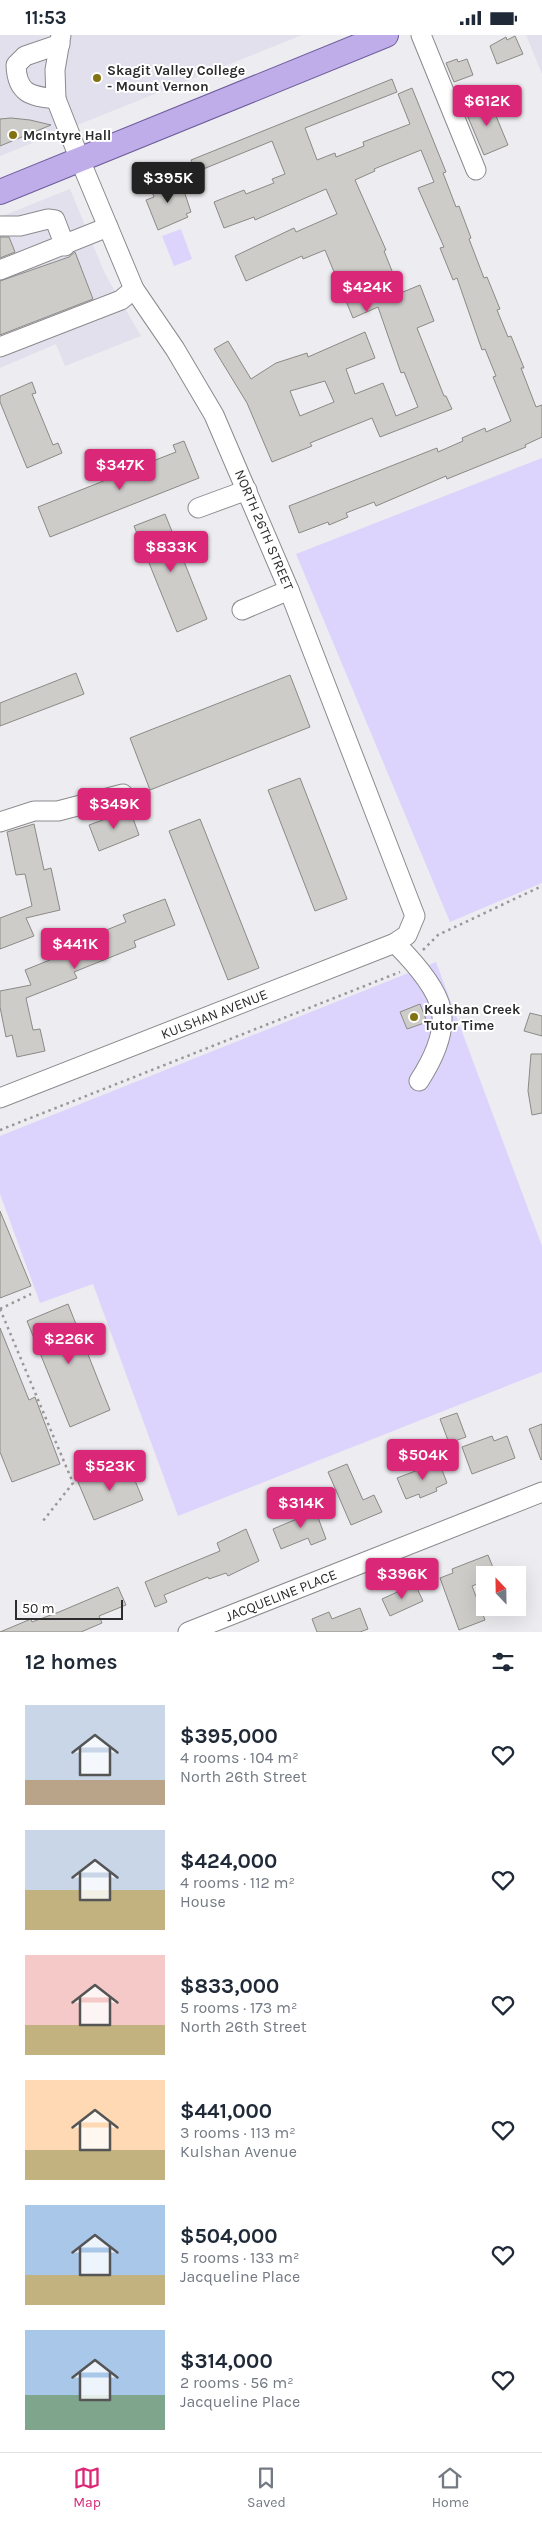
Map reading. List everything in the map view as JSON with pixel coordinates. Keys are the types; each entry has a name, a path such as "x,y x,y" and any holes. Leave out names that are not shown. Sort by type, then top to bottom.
{"main road":[{"path":"0,192 386,35"}],"street":[{"path":"421,35 476,170"},
{"name":"NORTH 26TH STREET","path":"60,39 55,70 56,99 80,160 134,289 207,400 247,490 289,590 415,916"},
{"path":"56,99 30,95 26,92 21,87 16,65 25,56 60,39"},
{"path":"0,226 20,226 48,219 55,220 65,246"},
{"path":"0,270 65,246 108,227"},
{"path":"0,347 121,300 134,289"},
{"path":"198,508 247,490"},
{"path":"242,610 289,590"},
{"path":"0,822 34,811 58,811 123,794"},
{"name":"KULSHAN AVENUE","path":"0,1099 395,943 407,935 415,916"},
{"path":"395,943 413,961 434,993 441,1009 437,1046 419,1081"},
{"name":"JACQUELINE PLACE","path":"188,1632 542,1491"}],"path":[{"path":"438,935 542,886"},
{"path":"0,1130 403,971"},
{"path":"31,1294 0,1309 73,1483 43,1521"}],"shaded area":[{"name":"Skagit Valley College - Mount Vernon","path":"0,35 302,35 0,156"},
{"path":"526,35 542,35 542,74"},
{"path":"70,189 105,274 141,336 65,366 56,344 0,368 0,217"},
{"path":"181,229 192,259 174,266 162,236"},
{"path":"542,458 542,883 450,922 296,554"},
{"path":"436,962 542,1246 542,1372 178,1516 93,1284 40,1303 0,1194 0,1136"}],"building":[{"path":"515,36 523,54 497,64 490,46 506,37 507,40"},
{"path":"457,59 458,62 467,59 473,75 454,82 446,63"},
{"path":"392,79 397,92 305,128 317,160 335,153 336,157 364,146 363,142 410,124 398,94 412,88 446,172 443,173 456,207 459,206 484,278 487,277 500,309 497,310 508,337 511,336 524,368 521,368 536,407 542,405 542,437 525,445 526,447 447,479 446,476 376,506 374,502 346,513 348,517 329,525 328,522 299,533 289,506 437,448 438,452 463,441 462,438 485,428 486,432 511,421 493,377 496,376 485,349 482,350 457,278 453,280 440,248 444,247 418,188 434,182 421,150 374,169 375,171 355,180 386,250 384,251 394,276 396,275 403,292 420,285 434,321 417,328 444,396 446,396 452,409 380,437 372,418 310,443 312,446 272,462 247,403 214,349 228,341 251,379 276,363 307,353 308,357 365,332 375,358 346,369 355,394 383,383 396,416 418,407 404,372 401,373 378,307 353,318 325,250 303,259 302,256 246,281 235,256 294,228 296,232 337,214 326,189 255,220 254,217 224,228 214,202 244,190 246,194 274,183 272,179 285,174 272,141 196,172 191,160","holes":["325,381 334,402 300,416 290,391"]},
{"path":"489,99 508,145 484,155 465,110"},
{"name":"McIntyre Hall","path":"11,118 51,125 0,146 0,119"},
{"path":"173,178 175,184 181,182 191,212 186,214 188,217 158,230 146,200 154,197 150,187"},
{"path":"0,237 9,237 15,252 0,258"},
{"path":"75,252 93,299 0,335 0,281 69,257"},
{"path":"32,382 36,393 32,394 53,445 58,443 62,453 27,468 0,402 0,396"},
{"path":"184,441 199,478 50,537 38,507 106,480 104,473 115,469 117,475 176,452 173,445"},
{"path":"165,514 207,619 177,632 134,526"},
{"path":"76,673 84,694 0,726 0,703"},
{"path":"290,675 310,727 150,790 130,738"},
{"path":"300,778 347,899 315,911 268,790"},
{"path":"130,810 139,835 99,851 89,825"},
{"path":"200,819 259,968 228,980 169,831"},
{"path":"34,824 44,870 51,868 60,910 26,918 34,936 0,949 0,918 32,906 25,874 16,875 7,832"},
{"path":"165,899 175,925 134,941 136,947 74,972 77,978 26,998 33,1030 40,1029 45,1051 17,1057 12,1035 6,1037 0,1007 0,991 31,985 25,970 67,953 65,947 126,922 123,915"},
{"name":"Kulshan Creek Tutor Time","path":"420,1004 427,1022 407,1029 400,1012"},
{"path":"530,1013 542,1016 542,1036 524,1031"},
{"path":"531,1054 542,1054 542,1113 532,1115 528,1091"},
{"path":"0,1211 31,1286 0,1298"},
{"path":"68,1304 110,1410 70,1427 27,1321"},
{"path":"0,1328 29,1400 35,1397 60,1464 12,1482 0,1452"},
{"path":"457,1413 466,1437 449,1443 440,1419"},
{"path":"542,1424 542,1459 541,1460 529,1429"},
{"path":"492,1436 494,1441 507,1436 515,1458 472,1474 462,1447"},
{"path":"439,1462 447,1483 436,1488 437,1491 420,1498 419,1494 406,1499 397,1478"},
{"path":"347,1464 363,1500 374,1495 382,1512 351,1525 328,1472"},
{"path":"129,1466 143,1500 94,1520 78,1482 95,1475 96,1479"},
{"path":"309,1505 312,1513 316,1512 326,1539 311,1545 308,1538 281,1549 273,1529 299,1518 296,1511"},
{"path":"246,1529 259,1561 228,1576 226,1573 209,1579 208,1577 164,1595 167,1602 155,1607 145,1582 220,1551 217,1543"},
{"path":"488,1555 492,1566 476,1566 476,1584 472,1586 476,1596 476,1616 483,1616 485,1620 459,1630 440,1578 453,1573 452,1569"},
{"path":"415,1584 423,1601 390,1616 382,1599"},
{"path":"118,1587 126,1605 99,1616 102,1623 81,1632 0,1632 31,1619 32,1622 59,1612"},
{"path":"360,1608 368,1629 360,1632 317,1632 312,1619 329,1612 332,1619"}],"place":[{"name":"Skagit Valley College - Mount Vernon","path":"97,78"},
{"name":"McIntyre Hall","path":"13,135"},
{"name":"Kulshan Creek Tutor Time","path":"414,1017"}]}
